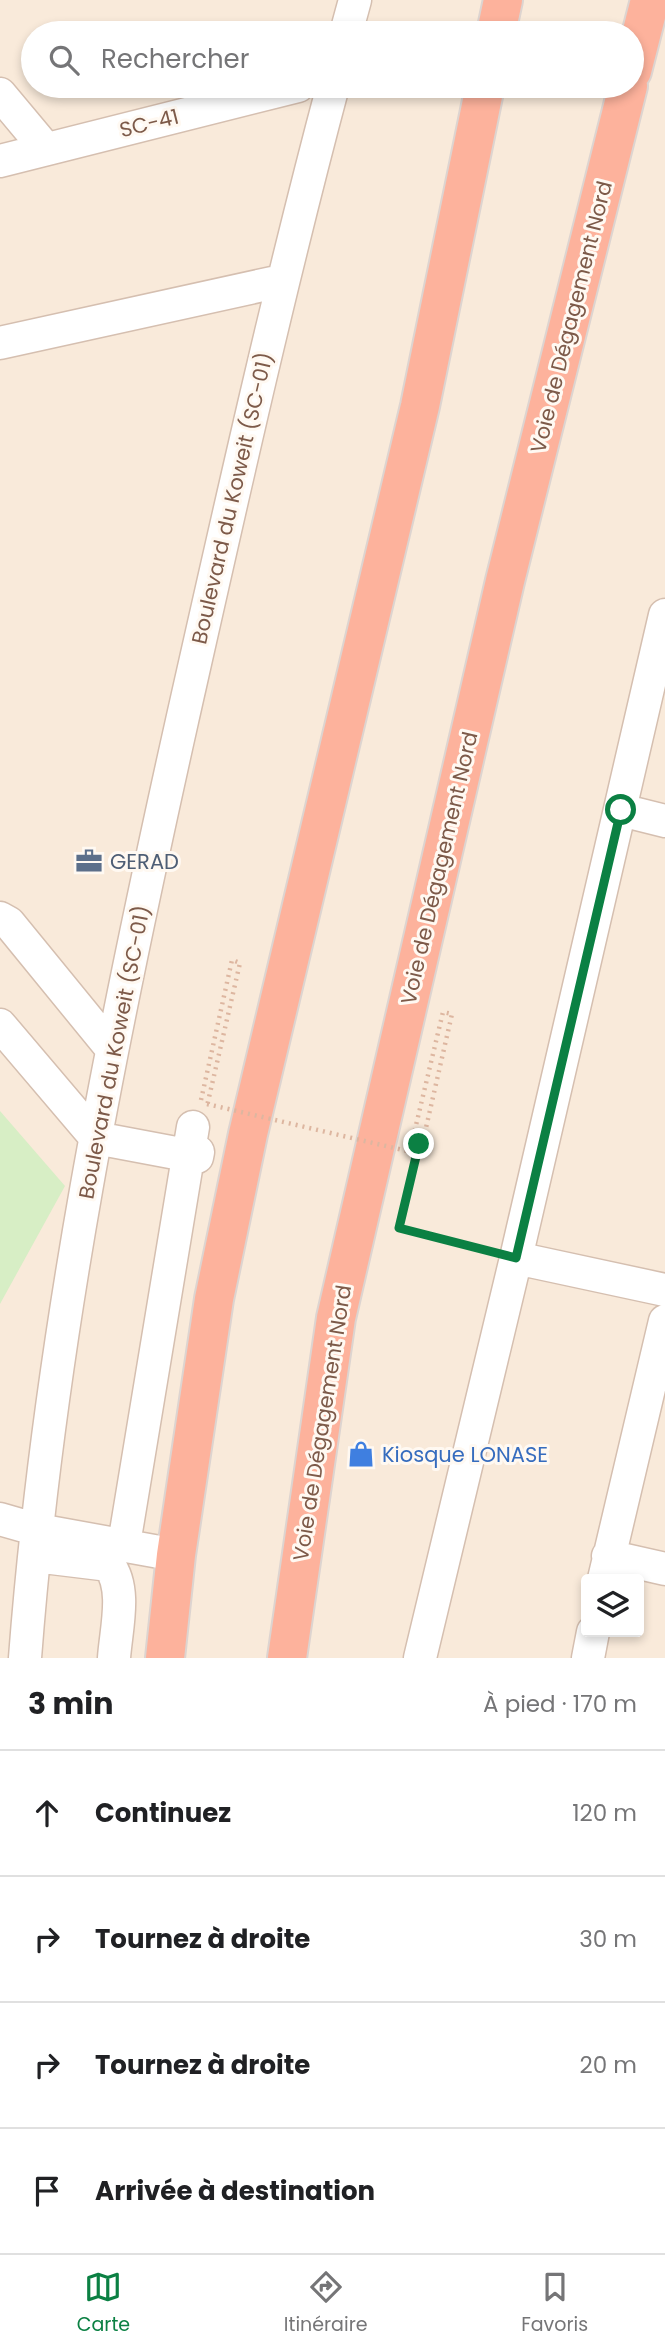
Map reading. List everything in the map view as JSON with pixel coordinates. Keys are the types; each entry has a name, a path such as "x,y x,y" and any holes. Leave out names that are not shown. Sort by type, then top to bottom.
{"highway":[{"path":"499,21 503,0"},
{"path":"644,23 650,0"},
{"path":"644,37 660,0"},
{"path":"165,1658 176,1555 214,1299 248,1134 419,406 483,98"},
{"name":"Voie de Dégagement Nord","path":"287,1658 336,1318 502,594 625,98"}],"street":[{"path":"349,21 355,0"},
{"path":"0,94 46,149"},
{"name":"SC-41","path":"0,161 250,98"},
{"name":"Boulevard du Koweit (SC-01)","path":"25,1658 48,1426 111,1048 281,281 330,98"},
{"path":"0,343 281,281"},
{"path":"420,1658 665,615"},
{"path":"621,810 665,821"},
{"path":"0,918 9,923 111,1048"},
{"path":"0,1025 96,1138 197,1134 124,1544"},
{"path":"516,1258 665,1290"},
{"path":"665,1321 654,1421 606,1568 665,1569"},
{"path":"0,1519 36,1543 108,1564 116,1574 119,1594 114,1658"},
{"path":"36,1543 124,1544 176,1555"},
{"path":"588,1658 592,1637"}],"path":[{"path":"203,1095 232,960 240,962 197,1134 420,1154 452,1014 443,1012 412,1142 419,1144 402,1214 399,1228 516,1258"},
{"path":"394,1212 402,1214"}],"shaded area":[{"path":"0,0 665,0 665,1658 0,1658"}],"green space":[{"path":"0,1111 65,1186 0,1304"}],"place":[{"name":"GERAD","path":"89,861"},
{"name":"Kiosque LONASE","path":"361,1454"}],"route":[{"path":"419,1144 399,1228 516,1258 621,810"}]}
